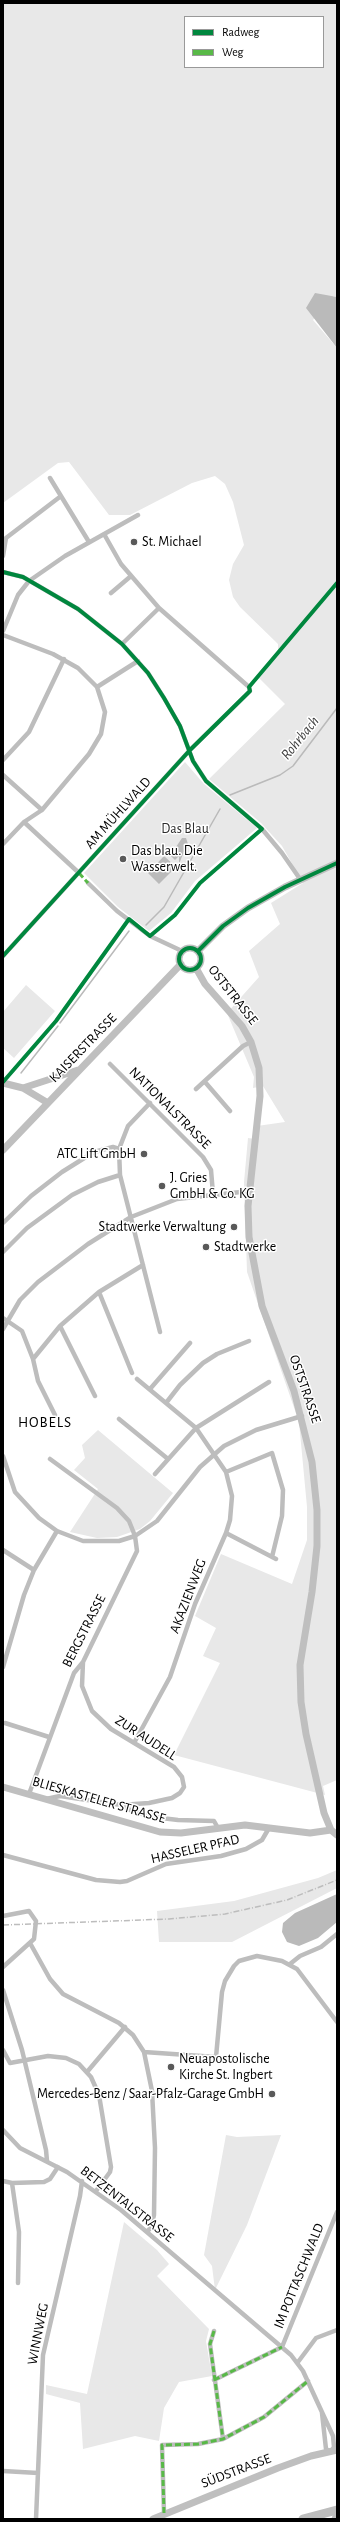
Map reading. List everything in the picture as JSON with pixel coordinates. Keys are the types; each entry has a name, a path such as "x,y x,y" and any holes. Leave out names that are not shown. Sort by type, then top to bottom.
{"highway":[{"path":"303,2519 337,2510"}],"main road":[{"path":"198,951 237,915 300,879 337,863"},
{"path":"192,948 198,951 201,960 196,968 188,969 181,964 179,957 182,951 192,948"},
{"name":"KAISERSTRASSE","path":"3,1150 181,964"},
{"name":"OSTSTRASSE","path":"196,968 205,984 235,1016 251,1042 259,1068 260,1096 250,1190 249,1237 258,1292 271,1333 286,1369 302,1416 312,1462 318,1527 312,1592 300,1665 301,1702 319,1791 334,1832"},
{"path":"20,1087 43,1083 82,1068"},
{"path":"3,1083 20,1087 48,1103"},
{"name":"BLIESKASTELER STRASSE","path":"3,1788 29,1794 44,1800 160,1832 181,1833 245,1825 310,1833 334,1832"},
{"name":"SÜDSTRASSE","path":"153,2519 164,2513 284,2466 335,2453"}],"street":[{"path":"50,478 89,542"},
{"path":"3,556 6,538 61,496"},
{"path":"3,631 18,595 29,581 50,565 138,515"},
{"path":"104,534 114,554 159,608 122,644"},
{"path":"3,572 29,581 90,617 122,644 138,661 164,698 206,781 262,829 282,853 300,879"},
{"path":"110,593 131,576"},
{"name":"AM MÜHLWALD","path":"3,956 190,750 250,691 249,687 159,608"},
{"path":"3,635 64,659 84,673 97,687 105,712 101,734 89,754 42,810 24,822 3,844"},
{"path":"3,760 29,732 64,659"},
{"path":"97,687 138,661"},
{"path":"3,775 42,810"},
{"path":"24,822 79,873"},
{"path":"88,883 117,911 150,936 182,951"},
{"path":"196,1089 237,1051 251,1042"},
{"name":"NATIONALSTRASSE","path":"110,1064 203,1157 211,1170 214,1194"},
{"path":"205,1082 230,1111"},
{"path":"150,1103 128,1126 119,1149 120,1174 160,1332"},
{"path":"3,1224 31,1196 62,1172 94,1152 113,1147 119,1149"},
{"path":"3,1252 28,1228 72,1195 98,1182 120,1174"},
{"path":"3,1329 5,1318 20,1300 48,1274 131,1216 165,1202 250,1190"},
{"path":"33,1359 60,1326 99,1292 143,1265"},
{"path":"99,1292 132,1373"},
{"path":"5,1318 22,1331 33,1359 38,1382 55,1415"},
{"path":"60,1326 95,1396"},
{"path":"166,1403 180,1385 204,1363 217,1354 249,1341"},
{"path":"150,1389 190,1343"},
{"name":"AKAZIENWEG","path":"134,1743 170,1677 195,1604 226,1533 230,1520 232,1496 226,1472 196,1428 137,1379"},
{"path":"155,1474 196,1428 269,1382"},
{"path":"3,1456 12,1485 20,1499 39,1518 57,1531 94,1543 119,1541 136,1536 157,1521 200,1467 215,1454 244,1435 302,1416"},
{"path":"119,1419 168,1460"},
{"path":"226,1472 272,1453 283,1490 282,1516 274,1558 226,1533"},
{"path":"50,1459 118,1508 130,1521 136,1536"},
{"path":"3,1667 23,1600 34,1570 57,1531"},
{"name":"BERGSTRASSE","path":"29,1794 74,1673 83,1662 137,1551 136,1536"},
{"path":"3,1550 34,1570"},
{"name":"ZUR AUDELL","path":"44,1800 53,1797 73,1797 121,1805 163,1801 178,1795 184,1787 182,1777 174,1767 111,1729 92,1711 82,1686 83,1662"},
{"path":"6,1723 49,1737"},
{"path":"121,1805 132,1811 153,1817 178,1820 214,1821 218,1828"},
{"name":"HASSELER PFAD","path":"3,1855 96,1880 120,1882 166,1864 220,1856 246,1849 262,1840 269,1828"},
{"path":"3,1916 29,1911 36,1921 36,1932 30,1943 3,1967"},
{"path":"290,1964 300,1956 321,1947 337,1934"},
{"path":"30,1943 50,1979 63,1994 111,2018 125,2027 144,2052 152,2091 155,2148 154,2215 148,2232"},
{"path":"144,2052 216,2057 222,1992 229,1973 234,1966 246,1958 263,1956 290,1964 304,1976 337,2022"},
{"path":"3,1990 24,2060 46,2150 47,2161"},
{"path":"87,2072 125,2027"},
{"path":"3,2050 9,2063 59,2057 73,2061 87,2072 97,2089 111,2167 110,2172 96,2191"},
{"name":"BETZENTALSTRASSE","path":"3,2130 20,2148 58,2167 96,2191 148,2232 298,2362 334,2442 335,2453"},
{"path":"3,2180 12,2183 48,2181 58,2167"},
{"name":"WINNWEG","path":"36,2519 43,2355 80,2196 82,2181"},
{"path":"12,2183 19,2236 18,2283"},
{"name":"IM POTTASCHWALD","path":"282,2347 337,2212"},
{"path":"298,2362 316,2338 337,2330"},
{"path":"214,2331 210,2344 223,2439"},
{"path":"214,2380 282,2347"},
{"path":"164,2513 162,2445 198,2444 223,2439 264,2417 308,2382"},
{"path":"322,2414 326,2449 335,2453"},
{"path":"3,2471 38,2473"}],"green space":[{"path":"3,3 337,3 337,297 333,296 313,320 337,348 337,1780 323,1786 325,1795 174,1755 220,1663 203,1656 216,1628 195,1616 221,1554 292,1584 307,1540 307,1507 299,1422 247,1272 244,1182 248,1138 255,1139 257,1126 285,1122 263,1086 253,1088 254,1077 227,1013 259,977 249,951 280,924 271,903 303,883 282,846 261,823 209,779 285,704 259,678 278,653 278,644 240,607 233,597 229,580 233,564 244,545 233,502 225,484 215,476 192,483 130,515 109,515 69,462 58,463 3,503"},
{"name":"Das Blau","path":"185,762 204,784 257,828 195,881 171,913 149,931 118,907 84,873"},
{"path":"26,985 55,1011 14,1058 3,1048 3,1012"},
{"path":"98,1430 173,1493 150,1521 140,1529 117,1537 97,1538 70,1532 98,1489 74,1470 85,1458 82,1445"},
{"path":"337,1870 337,1888 232,1942 159,1942 157,1911 234,1901 318,1878"},
{"path":"226,2135 237,2137 281,2135 247,2225 215,2290 212,2266 204,2255"},
{"path":"124,2222 157,2250 169,2264 157,2276 209,2329 206,2341 212,2376 179,2382 164,2408 159,2441 135,2436 83,2449 80,2403 46,2394 46,2385 87,2394"}],"shaded area":[{"path":"315,293 337,297 337,348 306,308"},
{"path":"182,838 186,838 189,847 185,849 179,864 179,856 175,860 168,853 176,847"},
{"path":"164,856 176,867 159,884 148,873"},
{"path":"337,1894 337,1922 318,1938 299,1946 287,1942 282,1932 283,1923 295,1913"}],"waterway":[{"name":"Rohrbach","path":"230,795 280,775 293,766 337,708"},
{"name":"Rohrbach","path":"146,925 164,907 220,809"},
{"name":"Rohrbach","path":"60,1023 129,931"},
{"name":"Rohrbach","path":"21,1073 58,1026"}],"railway":[{"path":"3,1925 169,1919 225,1914 287,1900 337,1880"}],"marked path":[{"path":"79,873 88,883"},
{"path":"214,2331 210,2344 223,2439"},
{"path":"214,2380 282,2347"},
{"path":"164,2513 162,2445 198,2444 223,2439 264,2417 308,2381"}],"cycle path":[{"path":"3,572 23,577 78,609 122,644 148,673 164,698 180,726 193,761 206,781 262,829 200,883 175,915 150,936 129,919 56,1021 3,1082"},
{"path":"3,956 190,750 250,691 249,687 337,583"},
{"path":"198,951 223,926 248,908 285,887 337,863"},
{"path":"190,948 198,951 201,959 198,967 190,970 182,967 179,959 182,951 190,948"}],"place":[{"name":"St. Michael","path":"134,542"},
{"name":"Das blau. Die Wasserwelt.","path":"123,859"},
{"name":"ATC Lift GmbH","path":"144,1154"},
{"name":"J. Gries GmbH & Co. KG","path":"162,1186"},
{"name":"Stadtwerke Verwaltung","path":"234,1227"},
{"name":"Stadtwerke","path":"206,1247"},
{"name":"Neuapostolische Kirche St. Ingbert","path":"171,2067"},
{"name":"Mercedes-Benz / Saar-Pfalz-Garage GmbH","path":"272,2094"}],"district":[{"name":"HOBELS","path":"45,1422"}]}
